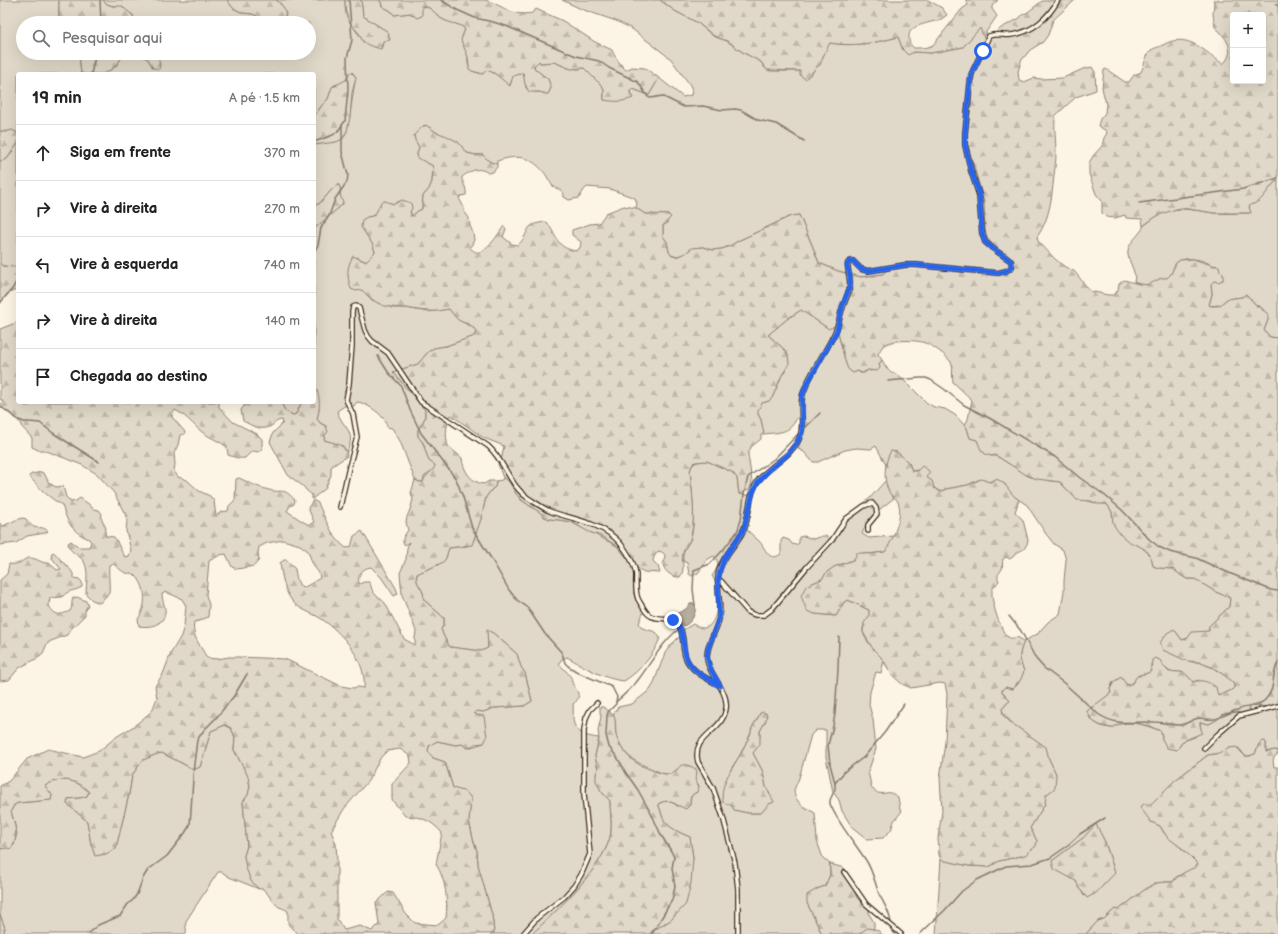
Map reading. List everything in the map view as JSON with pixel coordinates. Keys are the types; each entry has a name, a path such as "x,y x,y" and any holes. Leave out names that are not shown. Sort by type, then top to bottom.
{"street":[{"path":"738,934 738,889 735,863 723,817 713,788 696,757 698,745 701,740 720,724 726,711 726,698 710,668 707,656 719,618 718,582 720,570 724,559 744,529 753,492 758,482 788,454 798,441 802,432 802,396 837,330 842,308 850,286 850,277 847,265 849,262 853,261 861,269 868,271 905,265 916,265 998,273 1006,271 1012,267 1011,261 985,242 982,233 979,194 971,171 965,145 971,75 989,36 997,34 1010,35 1026,31 1035,26 1049,14 1058,0"},
{"path":"340,507 357,437 353,414 346,400 349,384 352,346 352,312 356,306 359,308 368,336 388,353 421,402 495,452 512,481 522,494 552,512 601,528 620,542 626,550 635,569 637,594 644,610 652,617 673,620 678,623 685,656 689,664 694,670 720,686"},
{"path":"718,582 721,582 748,612 755,615 764,616 832,540 846,519 864,506 872,503 878,514 868,525 868,531"},
{"path":"523,934 537,918 564,897 574,886 581,875 590,854 584,794 584,730 586,718 590,710 597,703"},
{"path":"1204,748 1239,716 1278,706"},
{"path":"844,872 866,904 901,934"}],"green space":[{"path":"0,0 59,0 59,16 16,16 16,60 80,60 81,72 16,72 16,132 0,131"},
{"path":"59,0 103,0 109,5 123,6 133,16 59,16"},
{"path":"103,0 227,0 233,8 243,13 253,14 256,16 133,16 122,8"},
{"path":"227,0 276,0 285,10 285,16 256,16 253,14 243,13 233,8"},
{"path":"276,0 345,0 346,11 352,25 363,42 382,47 383,41 389,40 388,32 363,16 361,0 379,0 382,6 391,11 394,15 410,13 413,16 422,6 426,7 441,18 458,24 465,29 462,37 468,57 468,64 472,71 482,74 486,70 492,72 510,85 512,76 524,73 526,88 535,92 548,94 551,88 548,79 535,69 534,66 539,61 540,63 554,62 568,68 584,68 603,87 604,100 632,96 630,91 633,89 649,95 659,78 683,97 691,95 692,90 671,59 632,29 616,21 581,9 562,0 660,0 675,11 698,23 713,36 727,41 744,53 761,62 764,67 770,71 801,71 811,75 830,43 847,45 864,44 898,37 903,50 931,53 963,47 980,27 986,42 988,40 989,45 976,69 972,86 967,142 984,202 985,229 987,238 994,246 996,252 1009,261 1013,271 995,273 883,274 861,277 838,271 819,263 799,215 791,216 722,249 712,250 703,247 692,248 686,253 678,256 672,256 663,236 663,226 667,223 669,215 645,214 636,208 637,203 635,198 610,189 587,187 579,198 569,200 564,197 562,191 552,185 541,169 530,160 518,157 497,161 497,164 495,164 483,155 467,153 458,142 436,132 429,127 421,128 414,135 419,147 417,154 418,158 433,166 432,182 429,189 423,196 422,209 412,216 410,211 398,202 394,204 384,201 373,216 367,217 362,228 373,245 375,252 366,261 357,257 362,290 372,300 392,308 406,308 428,312 449,309 458,319 476,331 475,335 472,337 446,346 434,348 428,352 418,364 393,372 425,410 425,418 418,430 418,436 423,443 429,461 435,464 435,468 424,477 423,482 419,482 415,480 400,441 392,428 387,427 384,419 371,408 357,402 354,406 346,405 337,411 350,434 350,445 347,452 343,446 324,440 326,426 320,423 317,419 319,410 316,392 316,227 343,204 343,201 340,195 340,186 336,185 319,204 316,205 316,145 347,131 356,77 352,72 343,83 334,85 328,99 316,114 316,72 107,72 116,66 120,60 149,60 153,68 156,60 316,60 316,16 286,16 281,4"},
{"path":"345,0 361,0 363,16 388,32 390,40 383,41 381,49 369,45 362,40 359,33 348,18"},
{"path":"379,0 485,0 507,10 518,13 532,13 536,9 563,21 595,42 612,50 626,70 632,67 645,68 659,78 649,95 633,89 630,93 633,98 622,101 608,101 604,100 603,87 584,68 571,69 554,62 540,63 539,61 534,66 535,69 548,79 551,88 548,94 529,92 525,84 523,73 513,76 510,86 490,71 486,70 483,74 469,69 468,57 461,40 465,29 463,27 444,20 429,8 422,6 422,16 417,18 410,13 394,15 391,11 382,6"},
{"path":"660,0 928,0 942,8 947,15 940,20 920,25 912,30 909,37 910,43 914,48 919,48 933,45 962,9 968,5 966,0 998,0 992,6 992,9 997,16 986,32 988,40 986,43 980,28 963,47 931,53 914,52 908,55 903,50 898,37 864,44 847,45 830,43 825,51 820,65 816,67 805,79 800,75 800,71 767,70 761,62 744,53 727,41 714,36 698,23 675,11"},
{"path":"1075,0 1053,20 1048,35 1043,42 1030,50 1021,61 1018,72 1019,80 1024,82 1034,78 1063,78 1083,69 1092,67 1095,72 1096,90 1076,97 1055,116 1056,156 1051,199 1048,215 1037,237 1038,241 1055,259 1065,267 1074,271 1090,291 1114,295 1118,290 1119,284 1124,280 1140,284 1149,284 1160,279 1167,278 1171,274 1176,263 1180,260 1193,259 1219,266 1220,271 1223,274 1223,280 1218,282 1214,281 1211,284 1212,294 1209,305 1220,305 1227,299 1242,297 1246,294 1255,304 1268,314 1268,320 1264,330 1270,337 1278,338 1278,707 1250,706 1248,708 1250,711 1241,714 1238,712 1223,714 1209,724 1200,722 1202,733 1183,741 1177,750 1167,748 1162,739 1161,731 1149,726 1136,723 1123,723 1111,728 1099,725 1094,721 1087,711 1111,693 1110,689 1114,682 1121,677 1126,684 1129,685 1134,682 1137,676 1151,671 1152,660 1155,658 1160,660 1169,672 1181,672 1186,674 1193,682 1203,681 1213,685 1216,687 1218,696 1234,689 1234,684 1214,668 1199,662 1187,661 1163,650 1160,643 1167,633 1174,629 1182,640 1187,639 1192,632 1209,631 1209,626 1229,607 1230,598 1216,592 1195,579 1187,579 1173,569 1153,566 1151,558 1145,549 1126,539 1117,530 1113,521 1112,512 1107,504 1077,500 1060,482 1037,479 1028,476 995,455 991,456 985,454 981,450 977,440 970,438 965,425 968,419 972,400 953,382 952,364 943,354 926,343 918,341 891,342 883,346 878,354 882,360 879,364 880,368 877,371 868,370 862,373 858,371 853,373 848,369 846,364 836,325 829,329 801,310 787,319 768,335 786,351 789,364 782,375 772,398 769,401 762,403 758,410 764,434 761,435 761,439 751,447 748,454 752,482 750,489 739,494 737,478 732,472 707,461 695,462 692,465 690,471 693,520 690,538 683,553 683,571 680,577 674,576 666,571 663,565 665,555 662,552 658,551 653,561 658,566 660,573 644,572 634,566 617,546 601,536 589,532 571,522 544,517 520,499 509,482 503,478 498,464 502,456 504,446 484,438 451,415 446,430 448,446 462,458 468,475 479,483 484,484 489,481 496,481 495,487 486,497 481,519 472,545 449,548 444,561 417,574 417,582 423,593 424,600 444,618 444,624 441,629 450,647 481,651 488,648 487,630 493,633 517,654 521,667 525,673 532,701 524,706 494,708 483,712 477,711 474,713 484,716 487,737 484,743 475,744 468,748 462,744 456,745 437,741 429,746 428,751 433,758 445,762 453,788 466,792 471,798 469,821 477,851 478,865 492,915 494,933 299,934 289,925 288,911 274,903 263,889 259,889 251,881 246,868 244,856 247,846 243,802 248,795 250,786 248,776 234,750 235,737 231,728 225,725 211,731 200,767 196,769 193,769 162,753 143,760 132,775 116,848 106,854 95,856 91,844 87,821 67,804 68,799 87,796 89,792 79,784 68,780 57,781 45,786 52,795 51,800 18,803 14,805 11,811 16,830 14,844 11,849 0,849 0,786 9,781 27,759 48,749 83,757 99,751 152,711 157,698 155,686 163,674 171,653 181,636 184,626 186,606 182,599 166,592 162,594 165,611 162,620 155,625 139,626 138,619 144,603 144,591 142,585 134,574 124,572 113,564 109,565 109,592 100,603 92,600 86,594 86,567 82,559 73,552 68,543 71,541 79,547 89,547 91,542 89,539 74,530 68,521 62,505 44,492 29,476 42,472 49,483 56,487 63,486 66,497 71,502 80,498 93,509 99,510 102,514 101,518 106,528 106,536 114,537 122,553 126,557 129,556 131,550 126,531 127,520 114,493 97,474 82,465 44,450 38,450 32,447 32,438 21,426 22,424 0,406 3,401 0,399 0,329 16,323 16,404 219,404 219,407 233,422 257,434 262,439 262,449 258,452 254,451 250,453 245,458 228,455 227,447 202,432 186,417 175,410 172,417 185,432 185,434 180,435 178,445 174,453 174,471 178,477 187,480 199,491 210,496 214,501 216,516 221,512 228,511 229,506 235,500 236,479 239,478 265,489 288,493 295,500 294,504 290,506 287,511 309,525 314,522 308,508 313,500 318,503 333,533 346,548 351,547 354,536 362,531 396,588 398,594 394,596 381,577 371,567 361,572 359,584 369,582 377,597 385,603 404,639 415,645 416,631 402,595 400,573 406,559 409,542 405,545 403,543 403,538 408,530 406,522 413,499 411,493 415,480 423,482 435,465 429,461 423,443 418,436 418,430 425,418 425,410 393,372 418,364 428,352 434,348 446,346 472,337 475,335 476,331 472,326 458,320 449,309 431,311 382,305 373,300 362,290 356,291 351,289 348,272 353,256 366,261 375,252 373,245 361,227 362,220 373,216 381,202 384,201 394,204 402,200 411,203 412,208 410,212 412,216 422,209 423,196 429,189 432,182 433,166 418,158 417,154 419,147 414,135 426,125 436,132 458,142 467,153 483,155 490,162 497,164 497,167 493,172 488,173 481,170 475,170 462,177 466,189 466,195 459,198 464,211 469,218 473,233 474,240 470,248 476,252 486,249 504,226 506,229 503,237 512,244 518,245 530,227 539,223 547,222 558,241 564,247 576,251 580,248 581,242 572,235 572,230 590,224 599,223 606,213 624,206 636,208 645,214 669,215 671,217 663,226 663,236 672,256 678,256 686,253 692,248 703,247 712,250 722,249 791,216 799,215 819,263 838,271 861,277 883,274 887,270 914,265 995,273 1013,271 1009,261 996,252 994,246 987,238 985,229 984,202 967,142 972,86 976,69 989,45 988,40 1001,28 1020,18 1042,1","holes":["283,540 300,545 308,551 320,578 305,587 300,586 295,569 287,560 284,560 280,563 284,583 289,597 298,607 320,618 337,631 344,639 357,658 364,678 364,688 341,686 285,659 239,657 217,659 207,658 199,645 193,627 194,622 208,617 209,605 206,595 209,561 220,555 226,554 232,567 237,569 254,566 259,560 259,547 267,543","400,749 410,756 411,763 392,784 392,800 405,816 426,820 442,833 436,864 446,891 446,918 438,925 415,923 406,914 393,893 388,892 376,903 379,924 372,931 360,926 344,930 337,919 336,844 331,831 344,809 368,781 381,757 387,751"]},
{"path":"1213,0 1278,0 1278,181 1275,182 1261,199 1250,205 1249,207 1251,213 1214,213 1182,208 1159,215 1143,226 1142,219 1126,218 1125,215 1115,218 1106,217 1102,213 1102,201 1096,194 1089,174 1089,163 1102,146 1107,133 1098,126 1100,119 1105,113 1106,104 1102,88 1104,70 1106,69 1125,82 1129,82 1134,75 1141,72 1146,58 1151,50 1172,41 1180,40 1195,44 1223,64 1227,59 1230,49 1223,35 1215,27"},
{"path":"80,60 120,60 116,66 107,72 81,72"},
{"path":"149,60 159,60 159,69 153,68"},
{"path":"351,72 356,77 352,93 347,131 343,139 336,142 316,145 316,114 328,99 332,87 346,80"},
{"path":"12,130 16,132 16,146 7,159 0,161 0,131 5,132"},
{"path":"16,146 15,267 3,266 0,263 0,161 7,159"},
{"path":"1278,181 1278,338 1270,337 1264,330 1268,320 1263,309 1255,304 1246,294 1242,297 1227,299 1220,305 1209,305 1212,294 1211,284 1214,281 1223,280 1217,269 1205,262 1185,259 1176,264 1171,275 1167,278 1159,279 1148,285 1134,282 1135,278 1128,254 1129,247 1143,227 1158,215 1181,209 1218,213 1248,213 1250,205 1261,199 1275,182"},
{"path":"336,185 340,186 340,195 343,204 316,227 316,205 319,204"},
{"path":"0,263 3,266 16,267 16,290 7,294 0,304"},
{"path":"801,310 826,327 836,325 846,364 855,372 858,371 860,373 864,373 868,370 871,371 879,366 882,360 888,370 896,374 908,384 927,403 934,407 945,409 955,415 967,428 970,438 977,440 991,456 998,457 1033,476 1060,482 1075,495 1088,501 1107,504 1112,512 1113,522 1152,557 1153,566 1173,569 1187,579 1195,579 1216,592 1230,598 1229,607 1209,626 1209,631 1182,640 1174,629 1163,650 1192,662 1199,662 1213,668 1234,684 1234,689 1218,696 1199,680 1193,682 1183,673 1170,672 1162,663 1151,664 1151,671 1137,676 1134,682 1129,685 1120,678 1113,682 1110,689 1111,693 1092,708 1089,717 1097,724 1108,728 1123,723 1149,727 1161,731 1162,739 1180,746 1183,741 1195,737 1201,731 1200,722 1209,724 1223,714 1238,712 1241,714 1250,711 1248,707 1250,706 1278,707 1278,751 1275,750 1266,752 1266,743 1259,744 1255,754 1249,756 1245,756 1239,748 1230,748 1220,753 1208,755 1174,781 1150,805 1151,822 1160,826 1164,833 1198,864 1196,867 1176,877 1173,882 1158,883 1118,910 1115,909 1104,919 1098,921 1086,934 936,934 941,859 969,866 989,867 999,861 1025,855 1037,841 1030,828 1045,804 1046,795 1056,774 1045,747 1020,730 1004,714 1002,709 1007,703 1005,694 1002,690 1005,687 1013,689 1018,684 1024,671 1020,656 1024,641 1038,634 1048,622 1060,614 1064,591 1066,560 1063,550 1054,544 1046,534 1027,505 1010,494 1005,484 994,480 988,482 978,480 968,485 946,489 941,492 934,488 932,481 926,477 930,473 918,470 912,471 909,463 897,452 889,455 886,465 876,446 871,449 856,448 845,450 818,462 813,462 804,452 798,449 807,423 800,417 797,418 787,430 764,434 757,410 762,403 769,401 772,398 782,375 785,372 786,351 768,335 787,319","holes":["1096,825 1105,842 1115,873 1084,896 1076,881 1052,861 1083,838"]},
{"path":"316,389 319,402 317,419 320,423 326,426 328,432 325,435 324,440 342,446 347,456 331,467 331,475 325,489 312,499 312,495 304,487 288,475 270,442 273,433 283,423 282,420 268,428 260,428 243,421 241,410 245,404 282,404 285,411 293,415 296,414 301,404 316,404"},
{"path":"282,404 301,404 296,414 293,415 285,411"},
{"path":"891,451 897,452 909,463 912,471 917,471 922,466 928,470 930,473 926,477 932,481 934,488 941,492 946,489 968,485 981,479 991,482 995,479 1002,482 1019,500 1015,512 1023,520 1028,540 1027,544 1024,549 1016,553 1010,559 1006,557 1003,559 1002,569 998,576 999,581 992,591 993,602 1002,630 1009,638 1017,637 1024,641 1020,656 1024,671 1021,679 1013,689 1005,687 1002,690 1010,701 1002,709 1003,715 1010,722 1046,747 1049,759 1056,774 1055,788 1046,795 1045,804 1030,828 1037,841 1036,846 1025,855 999,861 989,867 969,866 941,860 939,855 938,838 942,811 940,778 945,742 947,694 945,684 940,683 911,688 902,684 892,675 881,657 873,649 863,632 864,623 869,616 869,610 848,600 844,602 836,616 815,614 807,611 801,596 806,586 822,579 827,572 834,567 853,560 856,553 869,554 885,552 894,535 899,514 898,502 889,491 885,480 887,461"},
{"path":"707,461 732,472 737,478 739,494 753,496 747,530 759,541 768,554 773,557 781,554 781,541 783,538 796,545 799,543 799,537 804,536 813,539 826,536 832,541 845,521 869,499 886,480 891,495 894,498 875,513 866,524 862,534 869,538 894,536 885,552 869,554 864,553 856,556 853,560 834,567 827,572 822,579 806,586 815,614 836,616 844,602 848,600 869,610 869,615 863,630 864,636 884,661 881,673 876,672 870,692 869,705 873,719 876,749 868,772 872,789 878,793 889,793 898,797 900,809 902,811 894,821 891,830 883,838 867,839 852,827 842,811 839,800 833,792 826,757 826,730 816,730 811,735 799,778 794,790 795,797 801,805 815,813 817,841 823,858 830,864 830,875 825,886 817,889 807,903 822,934 650,934 652,931 671,920 691,868 693,858 690,837 670,826 664,820 658,804 668,801 677,806 690,805 691,797 697,792 699,786 695,779 677,769 672,773 664,774 631,758 623,750 616,737 613,715 618,707 632,704 650,690 665,653 682,634 683,630 693,624 702,628 708,626 713,622 716,614 717,597 715,581 712,576 718,566 716,559 714,556 708,559 698,573 692,576 689,574 687,563 683,561 683,553 691,538 693,523 690,471 694,464","holes":["760,713 766,720 760,731 760,737 753,753 763,772 766,787 773,802 769,804 761,813 748,813 735,810 732,806 731,769 740,755"]},
{"path":"503,478 510,482 521,500 550,519 571,522 617,546 634,566 634,594 639,606 645,612 643,613 639,623 642,628 656,632 660,638 654,651 645,662 635,673 624,681 601,675 567,657 562,659 559,663 571,677 578,693 578,698 573,704 573,720 576,728 585,735 599,738 595,756 598,769 596,774 601,791 610,801 611,832 607,845 591,873 532,934 490,934 494,932 492,915 478,865 477,851 469,821 470,807 453,788 445,762 433,758 428,751 429,746 437,741 456,745 462,744 468,748 484,743 477,715 474,713 477,711 483,712 494,708 524,706 532,701 525,673 521,668 517,654 493,633 488,631 488,648 481,651 450,647 441,629 444,624 444,618 424,600 422,590 417,580 417,574 444,561 449,548 467,546 474,540 486,497 495,487 496,481 502,480"},
{"path":"23,518 26,519 32,526 48,531 45,533 27,536 16,543 0,545 0,523 3,526"},
{"path":"53,552 70,569 74,578 79,579 82,582 82,587 64,594 62,597 50,598 49,606 58,614 70,611 73,598 77,597 86,601 88,605 85,610 85,615 67,635 47,644 43,653 36,659 19,668 9,680 0,681 0,580 7,574 9,564 17,564 27,558 33,558 44,563 49,563 57,570 61,569 52,558 51,554"},
{"path":"600,707 603,707 609,711 614,718 618,742 624,752 635,762 662,774 670,774 682,765 690,766 696,769 697,773 695,779 699,787 697,792 690,799 690,805 686,809 669,801 658,804 664,820 670,826 690,837 693,858 691,883 686,904 671,920 652,931 650,934 532,934 554,913 591,873 607,845 611,832 610,801 601,791 596,781 598,769 595,756 599,739 598,730 601,717"},
{"path":"763,712 767,714 766,720 760,731 760,744 753,753 763,772 766,787 774,802 769,804 761,813 748,813 734,810 732,806 723,802 723,789 730,772 743,750 752,728 760,713"},
{"path":"225,725 231,728 235,737 234,750 248,776 250,787 248,795 243,802 247,846 244,856 251,881 259,889 229,877 222,872 218,872 186,921 186,934 3,934 5,928 0,915 0,849 14,845 17,833 11,811 14,805 18,803 51,800 52,795 44,786 56,781 68,780 79,784 89,792 87,796 68,799 67,804 87,821 91,844 95,855 106,854 116,848 132,775 143,760 162,753 193,769 200,767 211,731"},
{"path":"1262,741 1265,741 1266,743 1266,752 1275,750 1278,751 1278,754 1273,760 1274,767 1278,767 1278,934 1086,934 1098,921 1104,919 1115,909 1118,910 1123,907 1146,889 1157,883 1173,882 1180,875 1196,867 1198,864 1183,849 1167,837 1160,826 1151,822 1140,807 1144,804 1151,804 1174,781 1208,755 1216,754 1236,747 1245,756 1249,756 1255,754 1259,744"},
{"path":"1096,824 1105,842 1115,873 1096,893 1087,898 1079,888 1076,881 1054,869 1052,861 1083,838"},
{"path":"830,864 844,868 847,872 857,898 860,901 864,901 869,907 869,914 874,922 874,929 867,928 859,934 822,934 807,903 807,895 825,886 830,875"},
{"path":"0,915 5,928 3,934 0,934"},
{"path":"867,927 879,931 882,934 859,934"}],"shaded area":[{"path":"691,603 695,604 695,614 684,626 676,614 686,609"}],"waterway":[{"path":"100,0 101,16"},
{"path":"316,141 333,135 345,121 348,90 347,58 352,40 349,0"},
{"path":"441,0 457,10 475,18 506,26 576,56 599,61 609,68 638,82 648,97 651,98 662,96 684,107 703,106 722,110 741,110 758,120 776,124 804,141"},
{"path":"91,72 94,60"},
{"path":"316,248 321,228 329,216 335,199 347,182 348,175 342,152 342,126"},
{"path":"1139,203 1243,189 1278,178"},
{"path":"0,303 13,288 16,282"},
{"path":"378,356 388,372 401,386 421,433 456,479 472,528 509,590 517,600 527,607 545,634 562,653 565,663 579,673 612,687 617,697 616,702"},
{"path":"888,381 920,378 931,380 964,405 991,419 1055,457 1122,510 1149,539 1159,547 1170,552 1196,558 1271,590 1278,591"},
{"path":"0,406 19,420 24,422 40,423 99,462"},
{"path":"805,428 820,413"},
{"path":"695,605 693,589 694,570 710,564 737,532 741,520 744,494 748,477 774,459 800,432"},
{"path":"1009,616 1021,631 1036,659 1044,668 1065,684 1098,714 1112,721 1157,722 1182,725 1199,718 1217,718 1234,711 1259,704 1265,700 1271,692 1278,663"},
{"path":"652,934 672,900 675,887 672,868 674,857 638,790 609,747 606,735 607,716 608,712 616,704 616,702 631,689 662,646 679,629"},
{"path":"839,637 835,714 828,745 830,764 835,783 835,789 830,800 830,804 842,827 869,866 891,923"},
{"path":"87,934 98,925 120,916 137,894 143,878 148,870 167,856 190,825 197,740 234,696 247,674"},
{"path":"835,783 845,771 864,757 885,732 904,704"},
{"path":"920,934 962,891 977,880 1006,866 1032,864 1050,858 1066,847 1080,834 1105,818"},
{"path":"891,929 895,934"}],"route":[{"path":"673,620 680,626 685,656 689,664 701,675 720,686 707,660 708,649 719,618 718,576 724,559 744,529 753,492 758,482 788,454 798,441 802,432 802,396 837,330 842,308 850,286 848,263 853,261 864,271 905,265 916,265 998,273 1006,271 1012,267 1011,261 985,242 982,233 981,203 965,145 971,75 983,51"}]}
